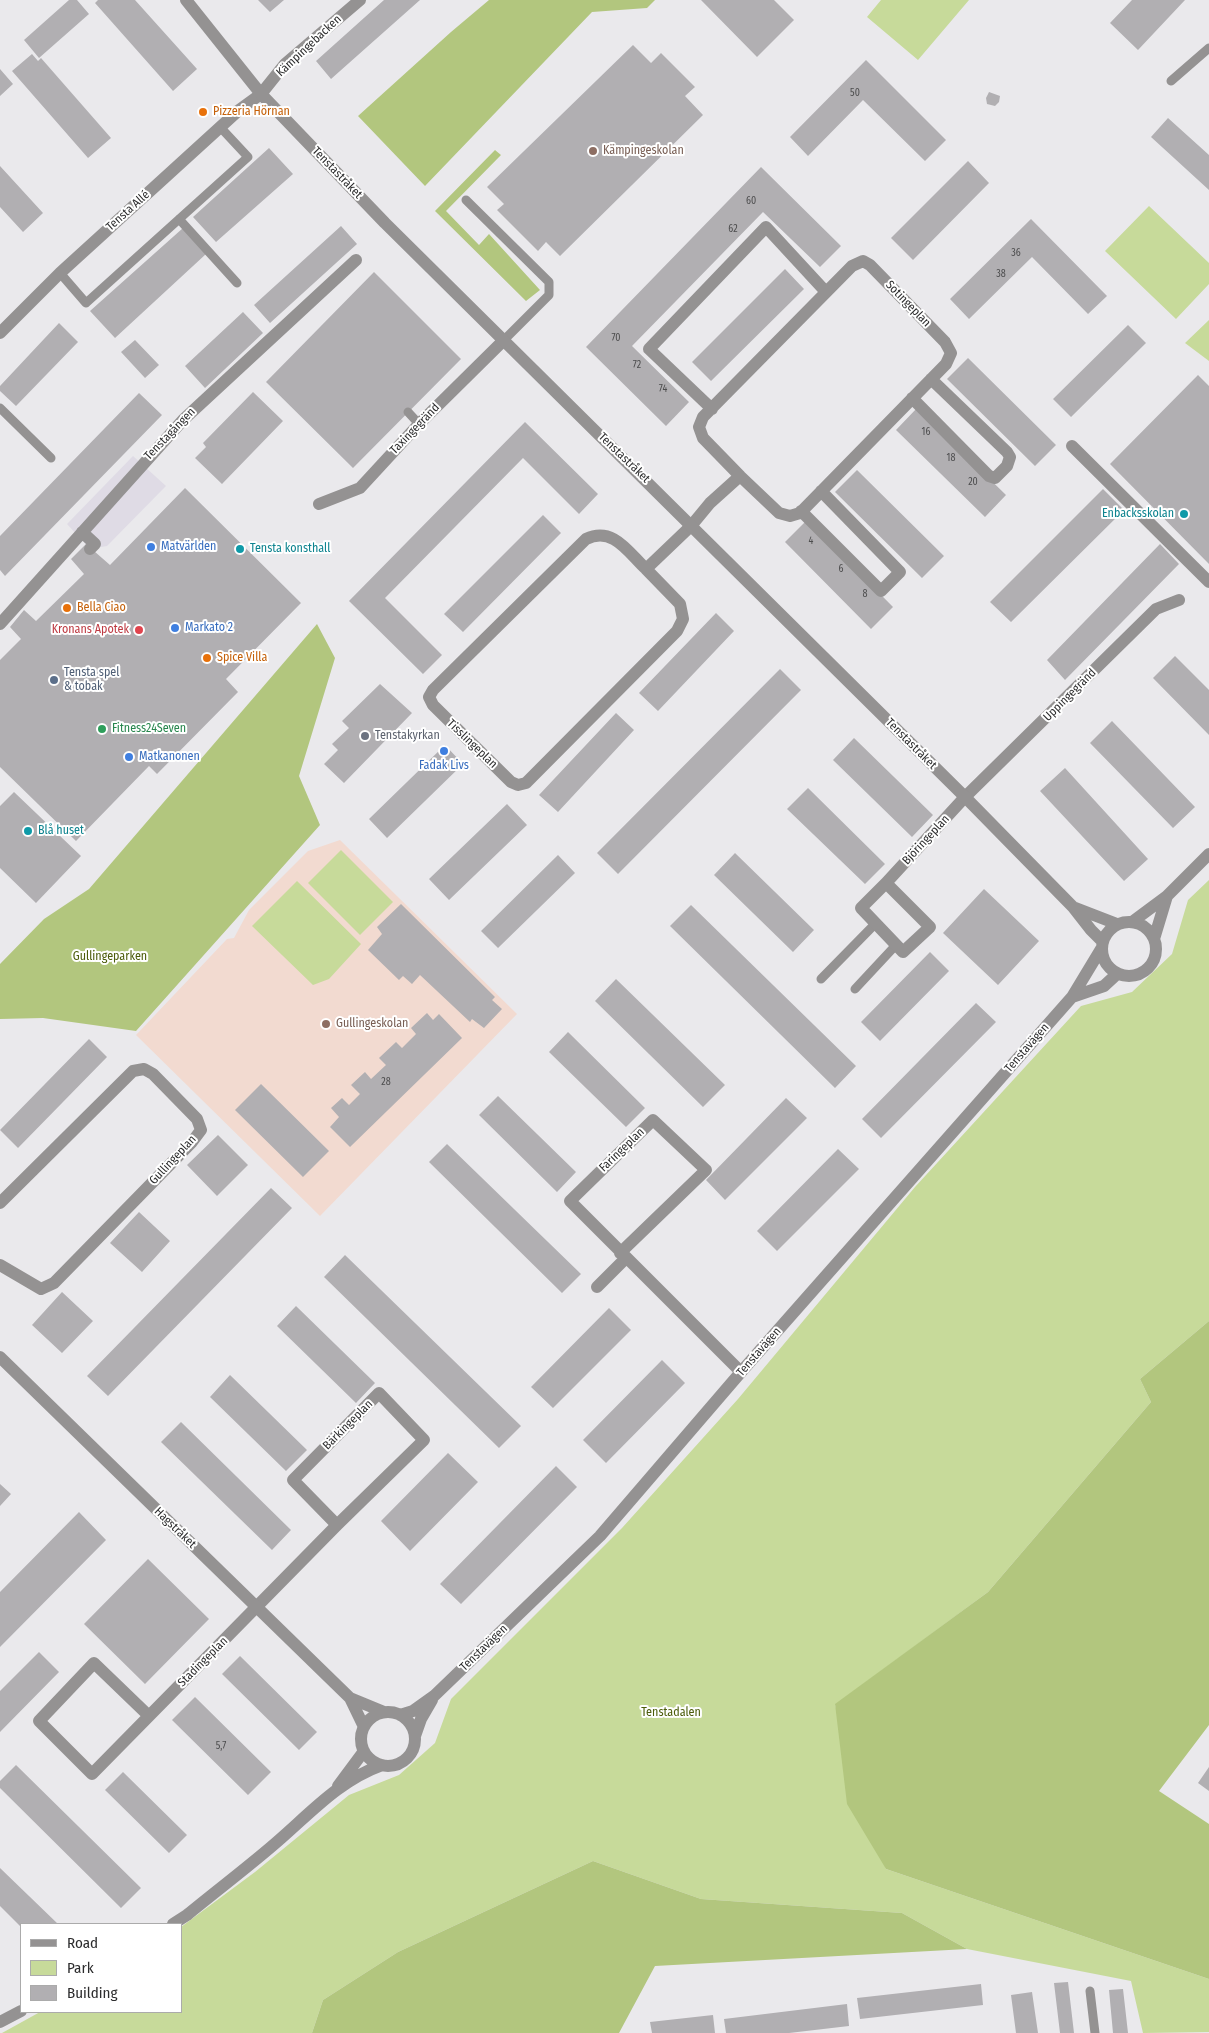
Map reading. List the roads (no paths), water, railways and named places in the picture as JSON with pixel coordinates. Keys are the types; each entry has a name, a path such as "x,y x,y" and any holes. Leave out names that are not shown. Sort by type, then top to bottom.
{"street":[{"name":"Tenstastråket","path":"186,0 261,94 385,223 965,798 1073,907 1102,945"},
{"name":"Kämpingebacken","path":"261,94 285,64 360,0"},
{"name":"Tensta Allé","path":"0,333 60,273 238,110 261,94"},
{"path":"712,409 649,348 766,227 826,292"},
{"name":"Tenstagången","path":"0,624 183,420 356,260"},
{"name":"Sotingeplan","path":"863,261 870,265 945,342 951,353 946,364 821,491 801,511 790,516 779,512 740,476 703,438 699,427 703,418 826,292 852,266 863,261"},
{"name":"Taxingegränd","path":"319,504 360,488 419,424 503,341"},
{"path":"912,398 989,476 995,478 1007,466 1010,457 1007,452 931,379"},
{"path":"1072,446 1209,582"},
{"path":"646,569 691,526 710,503 740,476"},
{"path":"801,511 881,591 892,581 900,572 821,491"},
{"path":"82,532 95,544 90,550"},
{"name":"Tisslingeplan","path":"596,534 614,538 646,569 680,604 683,619 677,631 526,783 518,785 511,782 433,705 429,697 433,690 586,540 596,534"},
{"name":"Uppingegränd","path":"965,798 1156,609 1179,600"},
{"name":"Björingeplan","path":"896,945 861,908 965,798"},
{"path":"1132,922 1167,896 1209,854"},
{"path":"886,883 930,928 904,952 896,945"},
{"path":"1154,939 1145,927 1132,922 1117,924 1106,934 1102,945 1106,964 1117,974 1134,976 1148,968 1156,953 1154,939 1167,896"},
{"name":"Tenstastråket","path":"1073,907 1117,924"},
{"name":"Tenstavägen","path":"400,1715 413,1711 434,1696 600,1536 741,1372 1072,997 1102,945"},
{"name":"Tenstavägen","path":"1072,997 1104,986 1117,974"},
{"name":"Gullingeplan","path":"0,1203 133,1071 144,1069 153,1074 196,1119 201,1130 192,1142 54,1283 41,1289 0,1265"},
{"name":"Faringeplan","path":"623,1256 706,1170 653,1120 570,1201 623,1256 741,1372"},
{"path":"597,1287 623,1256"},
{"name":"Hagstråket","path":"0,1357 350,1698 364,1726"},
{"name":"Bärkingeplan","path":"257,1608 337,1525 424,1440 379,1393 293,1480 337,1525"},
{"name":"Stadingeplan","path":"149,1716 94,1663 38,1721 92,1774 257,1608"},
{"name":"Tenstavägen","path":"415,1736 421,1719 434,1696"},
{"name":"Hagstråket","path":"350,1698 384,1712"},
{"path":"175,1923 272,1846 335,1790 368,1770 382,1765 398,1764 405,1760 414,1745 415,1736 412,1728 400,1715 384,1712 376,1715 364,1726 362,1734 364,1750 368,1757 382,1765"},
{"path":"335,1790 364,1750"},
{"path":"0,2022 20,2012"}],"lane":[{"path":"1171,81 1209,48"},
{"path":"60,273 86,303 248,158 220,128"},
{"path":"466,200 549,282 549,295 503,341"},
{"path":"179,219 238,283"},
{"path":"0,408 51,458"},
{"path":"408,412 419,424"},
{"path":"821,979 876,923"},
{"path":"855,989 896,945"},
{"path":"1090,1991 1095,2033"}],"place":[{"name":"Pizzeria Hörnan","path":"203,112"},
{"name":"Kämpingeskolan","path":"593,151"},
{"name":"Enbacksskolan","path":"1184,514"},
{"name":"Matvärlden","path":"151,547"},
{"name":"Tensta konsthall","path":"240,549"},
{"name":"Bella Ciao","path":"67,608"},
{"name":"Markato 2","path":"175,628"},
{"name":"Kronans Apotek","path":"139,630"},
{"name":"Spice Villa","path":"207,658"},
{"name":"Tensta spel & tobak","path":"54,680"},
{"name":"Fitness24Seven","path":"102,729"},
{"name":"Tenstakyrkan","path":"365,736"},
{"name":"Fadak Livs","path":"444,751"},
{"name":"Matkanonen","path":"129,757"},
{"name":"Blå huset","path":"28,831"},
{"name":"Gullingeskolan","path":"326,1024"}],"park label":[{"name":"Gullingeparken","path":"110,957"},
{"name":"Tenstadalen","path":"671,1713"}]}
